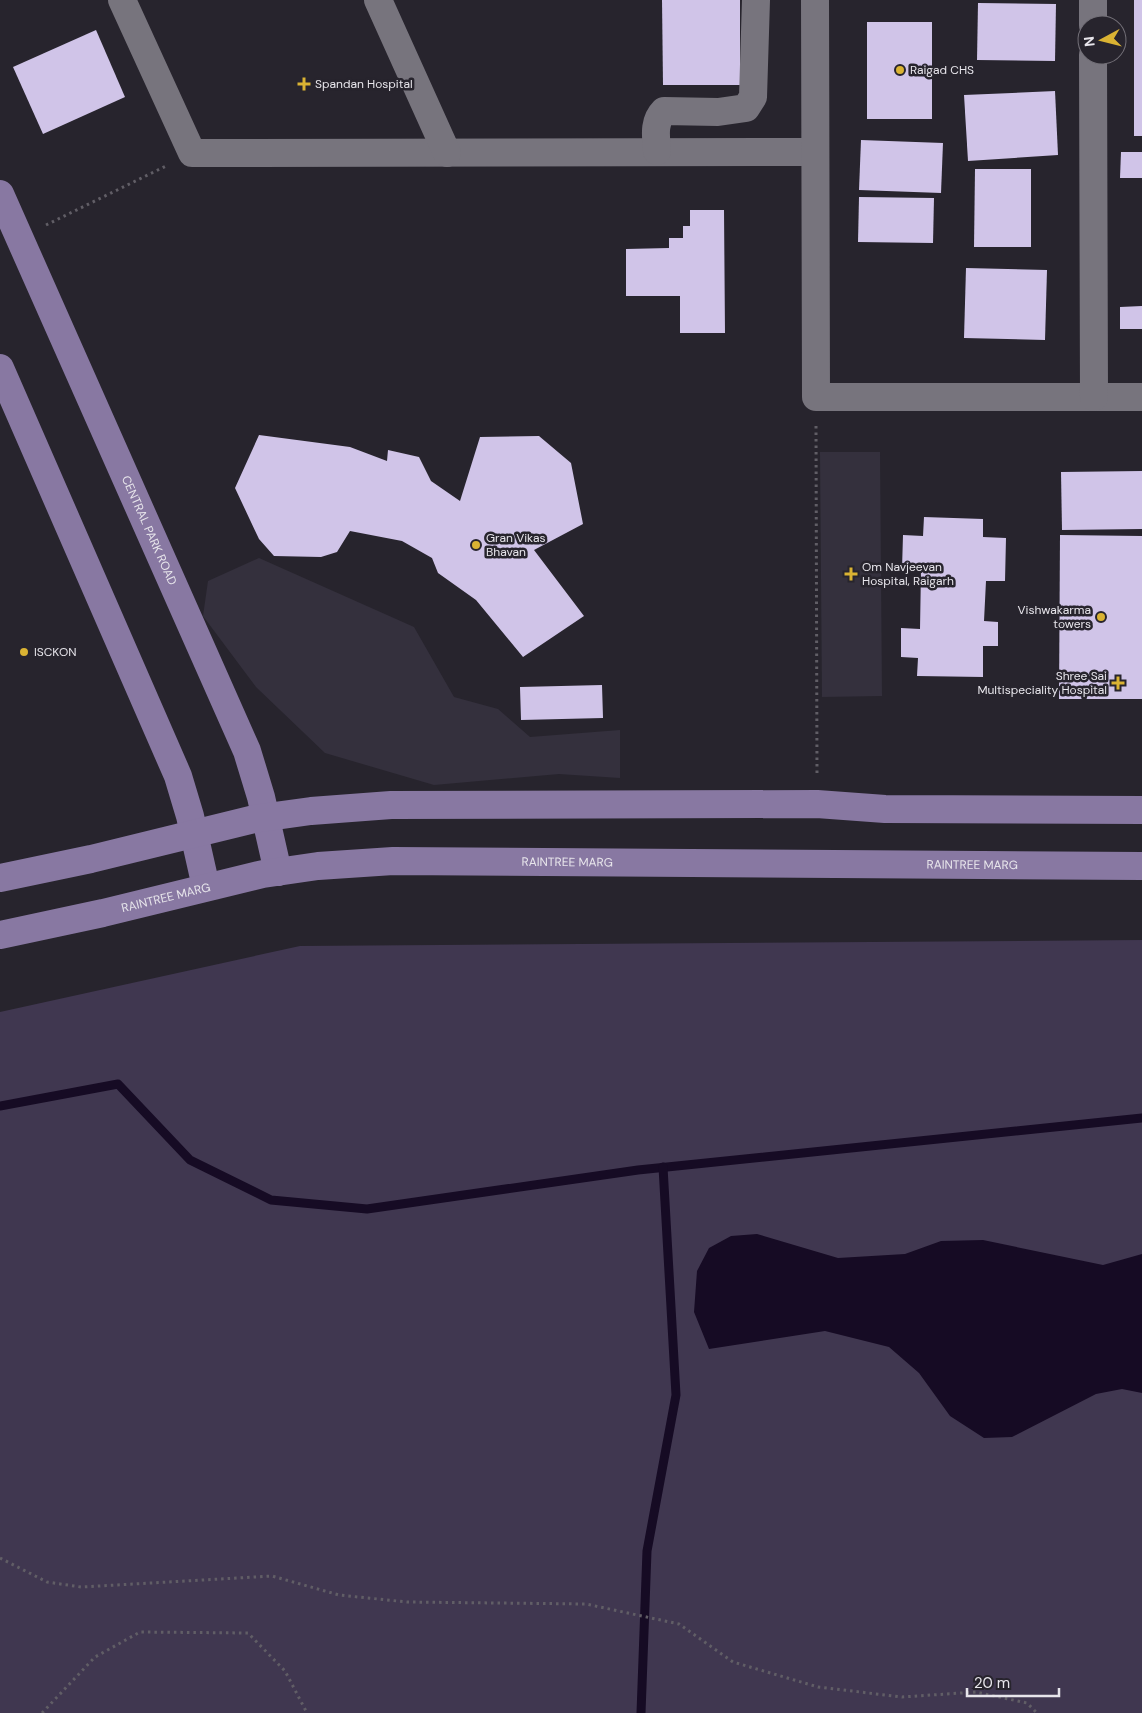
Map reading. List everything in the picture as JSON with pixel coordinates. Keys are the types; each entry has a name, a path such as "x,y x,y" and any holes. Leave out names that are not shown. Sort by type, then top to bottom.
{"main road":[{"name":"CENTRAL PARK ROAD","path":"0,194 247,751 266,818 278,872"},
{"path":"0,368 178,776 194,832 206,887"},
{"path":"0,878 90,859 194,832 266,818 312,811 391,805 817,804 885,809 1142,810"},
{"name":"RAINTREE MARG","path":"0,935 103,914 206,887 278,872 318,866 393,861 1142,866"}],"street":[{"path":"122,0 192,153 815,152"},
{"path":"378,0 447,153"},
{"path":"657,151 656,127 658,116 664,111 718,112 746,108 753,97 756,0"},
{"path":"815,0 816,398 1142,397"},
{"path":"1093,0 1093,15"},
{"path":"1093,65 1094,397"}],"path":[{"path":"19,238 192,153"},
{"path":"816,398 817,804"},
{"path":"0,1558 47,1582 81,1588 272,1576 339,1594 406,1602 586,1604 679,1624 733,1662 818,1687 902,1697 976,1692 1027,1703 1037,1713"},
{"path":"42,1713 95,1657 140,1632 248,1633 285,1671 307,1713"}],"shaded area":[{"name":"Om Navjeevan Hospital, Raigarh","path":"820,452 880,452 882,696 822,697"},
{"path":"259,558 414,627 454,697 498,709 530,737 620,730 620,778 559,774 434,785 325,753 256,687 203,616 208,581"},
{"path":"1142,940 1142,1713 0,1713 0,1012 300,946"},
{"path":"757,1234 838,1258 905,1254 941,1241 983,1240 1103,1265 1142,1254 1142,1393 1122,1389 1096,1394 1012,1437 984,1438 950,1416 919,1373 889,1347 825,1331 709,1349 694,1312 697,1271 709,1248 731,1236"}],"building":[{"path":"662,0 740,0 740,85 663,85"},
{"path":"1134,0 1142,0 1142,136 1134,136"},
{"path":"978,3 1056,4 1055,61 977,60"},
{"name":"Raigad CHS","path":"867,22 932,22 932,119 867,119"},
{"path":"96,30 125,97 43,134 13,67"},
{"path":"1055,91 1058,155 968,161 964,95"},
{"path":"861,140 943,143 941,193 859,190"},
{"path":"1121,152 1142,152 1142,178 1120,178"},
{"path":"975,169 1031,169 1031,247 974,247"},
{"path":"859,197 934,198 933,243 858,242"},
{"path":"690,210 724,210 725,333 680,333 680,296 626,296 626,249 669,248 669,238 683,238 683,226 690,226"},
{"path":"966,268 1047,270 1045,340 964,338"},
{"path":"1142,306 1142,329 1120,329 1120,307"},
{"name":"Gran Vikas Bhavan","path":"259,435 350,447 387,461 388,450 419,457 431,481 460,501 480,437 539,436 571,463 583,524 534,550 584,616 523,657 476,600 438,573 432,558 402,541 350,531 337,552 321,557 274,556 259,539 235,488"},
{"path":"1142,471 1142,529 1062,530 1061,472"},
{"path":"924,517 983,519 983,537 1006,538 1005,581 986,581 984,621 998,622 998,646 983,646 983,677 917,676 918,658 901,657 901,628 920,629 921,570 902,569 903,535 923,536"},
{"name":"Vishwakarma towers","path":"1060,535 1142,536 1142,699 1059,699"},
{"path":"602,685 603,718 521,720 520,687"}],"waterway":[{"path":"0,1106 118,1084 190,1160 271,1200 367,1209 638,1170 1142,1118"},
{"path":"641,1713 647,1551 676,1395 663,1167"}],"place":[{"name":"Raigad CHS","path":"900,70"},
{"name":"Spandan Hospital","path":"304,84"},
{"name":"Gran Vikas Bhavan","path":"476,545"},
{"name":"Om Navjeevan Hospital, Raigarh","path":"851,574"},
{"name":"Vishwakarma towers","path":"1101,617"},
{"name":"ISCKON","path":"24,652"},
{"name":"Shree Sai Multispeciality Hospital","path":"1118,683"}]}
